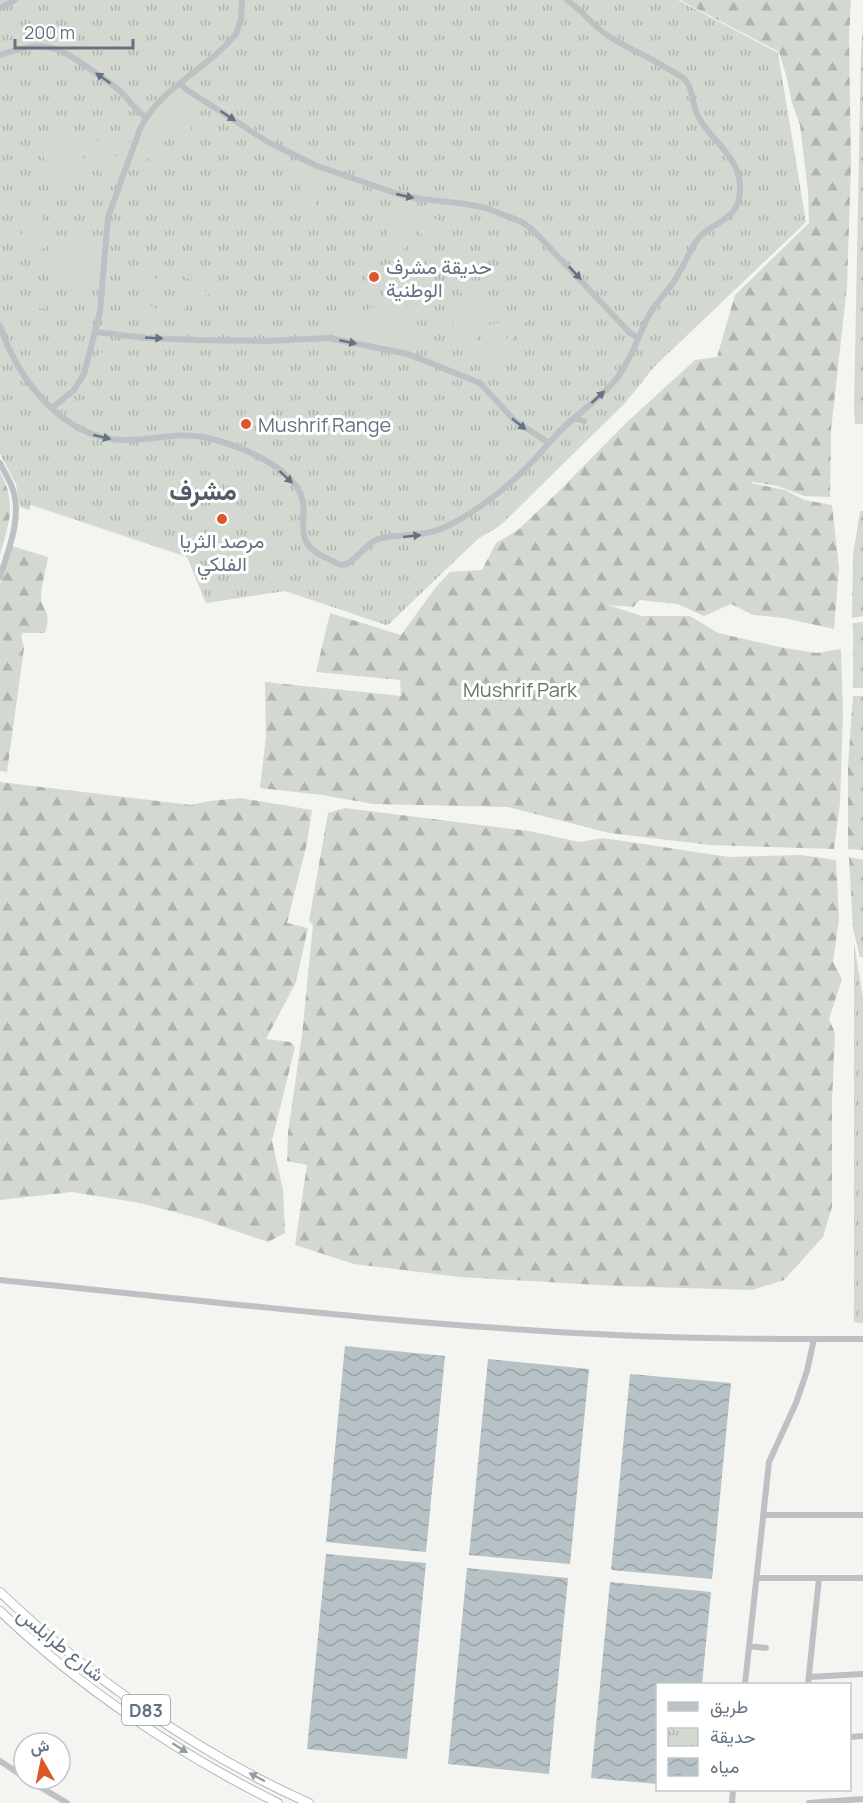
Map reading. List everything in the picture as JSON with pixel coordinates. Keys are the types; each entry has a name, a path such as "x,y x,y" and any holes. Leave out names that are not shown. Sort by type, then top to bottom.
{"highway":[{"name":"شارع طرابلس","path":"0,1592 61,1647 150,1712 222,1758 309,1803"},
{"name":"شارع طرابلس","path":"0,1611 58,1662 136,1719 202,1761 278,1803"}],"street":[{"path":"0,8 15,0"},
{"path":"52,408 71,394 84,374 96,332 101,302 109,214 135,139 146,118 236,34 241,20 242,0"},
{"path":"0,326 2,339 24,375 52,408 76,427 100,437 128,440 176,435 199,436 260,458 280,470 299,491 304,537 308,548 343,565 350,563 366,546 376,540 428,534 451,524 507,486 530,465 564,427 614,382 625,366 652,310 678,274 698,239 725,220 733,211 740,190 739,177 733,162 698,117 690,88 685,80 650,57 610,37 567,0"},
{"path":"0,55 38,46 61,50 115,87 146,118"},
{"path":"180,84 268,142 317,166 398,195 476,205 522,222 533,230 638,338"},
{"path":"96,332 146,338 195,340 255,341 324,338 408,354 480,383 515,421 549,443"},
{"path":"574,418 584,421"},
{"path":"564,427 565,438"},
{"path":"0,463 12,486 16,503 14,526 0,576"},
{"path":"0,1280 319,1313 498,1328 630,1336 863,1339"},
{"path":"745,1683 770,1459 796,1403 807,1371 814,1339"},
{"path":"764,1515 863,1515"},
{"path":"757,1578 863,1578"},
{"path":"808,1683 819,1578"},
{"path":"749,1646 766,1648"},
{"path":"809,1677 863,1674"},
{"path":"47,1791 67,1803"},
{"path":"809,1803 863,1799"}],"green space":[{"name":"حديقة مشرف الوطنية","path":"0,0 678,0 778,53 806,222 654,367 626,402 505,521 479,538 389,624 386,625 285,591 206,603 187,557 31,505 29,510 20,507 16,484 0,454"},
{"name":"Mushrif Park","path":"680,0 851,0 849,37 851,164 847,286 831,430 830,497 804,496 778,486 751,483 785,490 804,500 832,505 839,568 834,629 784,618 753,615 731,604 704,616 677,604 640,600 633,607 608,605 642,616 690,616 718,633 779,647 816,653 841,649 843,713 840,803 834,849 710,845 609,833 508,807 373,804 260,788 266,737 265,682 401,696 400,680 316,672 330,613 401,635 435,588 450,572 482,570 496,543 518,530 626,423 695,360 717,357 735,295 809,223 808,192 800,125 779,52"},
{"path":"863,24 863,424 855,424 861,51"},
{"path":"180,88 202,101 176,165 171,163 170,158 161,154 165,152 170,154 176,139 166,135 163,141 160,140 163,142 158,149 147,144 145,147 138,143 141,130 149,117 164,100"},
{"path":"51,128 80,137 84,161 82,177 77,181 62,180 55,175 44,159 43,155"},
{"path":"84,139 96,141 118,142 120,140 123,151 127,142 131,145 128,151 94,155 86,149"},
{"path":"137,147 167,160 167,165 135,153"},
{"path":"122,155 112,182 109,182 108,176 102,177 101,170 93,171 92,159"},
{"path":"308,165 340,177 343,189 328,186 318,193 316,205 324,218 321,224 289,210"},
{"path":"42,198 43,207 38,211 38,215 44,219 36,234 40,237 53,234 52,241 47,242 44,248 35,251 21,242 19,238 32,219 31,204"},
{"path":"399,206 421,210 439,221 426,237 417,231 414,232 396,258 383,242"},
{"path":"74,234 85,240 84,253 79,258 74,258 59,245"},
{"path":"88,242 103,245 101,269 98,269 101,273 100,277 94,276 93,267 85,266 83,263"},
{"path":"56,247 70,257 72,263 70,274 65,277 50,277 53,269 58,265 54,259"},
{"path":"147,263 155,263 207,283 210,288 204,288 203,284 158,267 153,273 157,282 150,289 141,273"},
{"path":"467,266 471,268 473,266 470,285 464,294 458,291 469,276 467,268 462,269 465,279 463,280 459,268"},
{"path":"76,271 82,271 87,279 85,285 76,287 71,282 71,276"},
{"path":"70,285 80,289 89,286 86,301 80,304 73,301 70,297"},
{"path":"192,290 212,291 193,300 181,312 170,317 150,319 137,310 149,304 157,310 170,312 179,307"},
{"path":"479,290 485,294 489,304 523,313 534,310 538,314 519,326 510,320 487,323 475,321 460,332 459,329 455,329 454,324 453,316 456,308 465,297 468,297 471,303 478,303 481,298"},
{"path":"30,299 37,301 41,299 45,308 31,312 25,305"},
{"path":"380,301 405,301 422,331 395,348 334,334 333,321 358,314"},
{"path":"509,321 518,327 509,347 495,358 480,357 471,353 473,346 484,342 487,343 488,349 493,350 498,347 498,342 508,338 507,333 499,334 500,338 497,340 488,341 480,335 472,344 464,346 461,343 460,337 474,323 487,325"},
{"path":"100,352 112,355 105,377 93,374"},
{"name":"Mushrif Range","path":"247,410 255,413 241,444 232,440"},
{"path":"200,465 213,471 211,465 220,468 222,473 206,471 200,467 192,471 182,470"},
{"path":"0,472 8,494 10,513 0,555"},
{"path":"860,511 863,511 863,616 852,618 853,555"},
{"path":"207,525 220,534 235,533 229,539 217,539 210,533"},
{"path":"12,546 48,557 41,600 48,619 45,633 23,633 21,636 24,648 7,772 0,771 0,584"},
{"path":"202,547 213,555 211,563 196,553"},
{"path":"863,622 863,688 853,688 853,623"},
{"path":"853,696 863,696 863,850 848,849 848,766"},
{"path":"0,782 191,805 240,798 312,810 307,843 287,923 308,928 296,982 266,1039 290,1042 295,1047 272,1141 283,1190 285,1233 268,1242 201,1219 140,1203 72,1192 0,1200"},
{"path":"345,808 529,831 579,842 603,838 729,857 801,855 836,860 839,919 833,962 842,979 829,1019 835,1033 832,1101 832,1207 823,1237 784,1280 752,1290 616,1286 460,1277 354,1264 295,1245 307,1165 287,1161 288,1133 302,1035 313,925 309,921 328,813"},
{"path":"849,857 863,860 863,957 860,957 853,929"},
{"path":"854,943 863,998 863,1323 854,1322"}],"water":[{"path":"345,1346 445,1356 426,1552 326,1542"},
{"path":"488,1359 589,1369 570,1564 469,1555"},
{"path":"630,1374 731,1383 712,1579 611,1570"},
{"path":"326,1554 426,1563 407,1759 307,1749"},
{"path":"467,1568 568,1578 549,1774 448,1764"},
{"path":"610,1582 711,1592 702,1683 656,1683 656,1784 591,1778"}],"place":[{"name":"حديقة مشرف الوطنية","path":"374,277"},
{"name":"Mushrif Range","path":"246,424"},
{"name":"مرصد الثريا الفلكي","path":"222,519"}],"district":[{"name":"مشرف","path":"203,490"}]}
